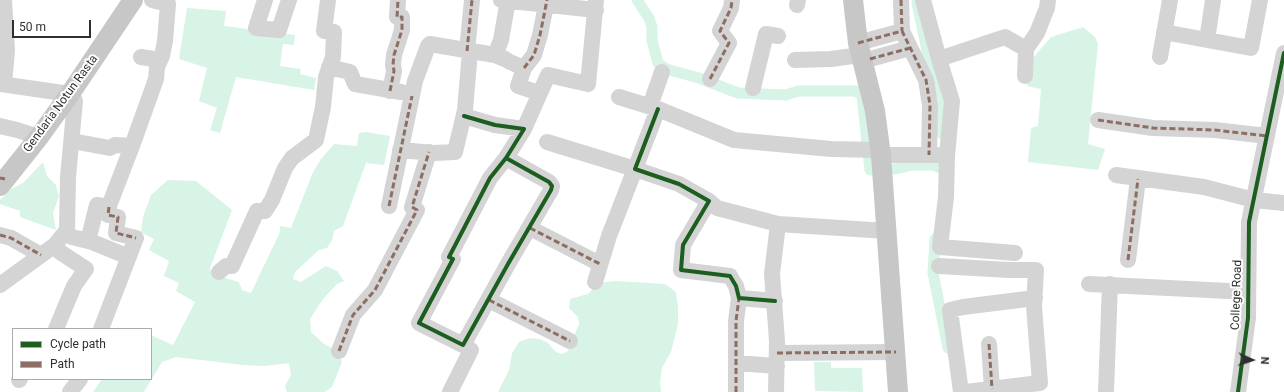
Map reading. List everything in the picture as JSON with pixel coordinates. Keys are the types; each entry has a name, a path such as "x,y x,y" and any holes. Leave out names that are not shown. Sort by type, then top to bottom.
{"main road":[{"name":"Gendaria Notun Rasta","path":"2,181 39,137 70,94 133,0"},
{"path":"853,0 875,111 876,153 884,185 898,392"}],"street":[{"path":"4,0 2,84 70,94 75,100 72,141 60,239 60,252 86,269 74,286 56,328"},
{"path":"101,328 136,238 116,233 118,217 108,215 109,207 154,85 165,41 168,4 152,0"},
{"path":"265,0 256,28 279,30 289,0"},
{"path":"390,91 394,71 394,55 402,30 402,17 397,17 398,0"},
{"path":"400,150 455,152 464,116 472,0"},
{"path":"450,392 471,350 419,323 453,259 449,257 456,243 490,178 506,158 524,129 548,75 588,84 596,5 505,0 501,40 495,55"},
{"path":"710,79 729,43 720,31 731,8 732,0"},
{"path":"901,0 902,31 926,80 930,105 929,155"},
{"path":"923,0 952,101 947,156 946,197 940,247 1014,253"},
{"path":"1025,76 1026,49 1037,33 1047,8 1048,0"},
{"path":"1160,57 1170,0"},
{"path":"1207,40 1213,0"},
{"path":"1164,32 1251,48 1260,0"},
{"path":"539,93 518,86 524,68 534,55 546,2"},
{"path":"219,272 226,266 232,266 257,211 265,211 272,200 285,168 292,158 316,140 321,118 326,77 333,57 334,32 324,31 325,3"},
{"path":"863,52 902,31"},
{"path":"753,88 766,34 778,36"},
{"path":"939,59 1005,37 1026,49"},
{"path":"389,206 412,96 428,46 430,44 495,55 524,68"},
{"path":"795,60 831,59 863,52 910,48"},
{"name":"College Road","path":"1238,392 1248,318 1249,222 1284,53"},
{"path":"141,57 160,60"},
{"path":"329,67 350,72 355,84 412,96"},
{"path":"595,282 654,107 662,72"},
{"path":"619,97 654,107 734,140 876,153 947,156"},
{"path":"464,116 495,125 524,129"},
{"path":"1098,120 1153,128 1215,130 1267,136"},
{"path":"0,126 39,137"},
{"path":"72,141 110,148 115,145 132,146"},
{"path":"547,142 678,184 709,201 717,208 778,224 887,230"},
{"path":"339,351 353,315 375,290 417,210 412,207 429,152"},
{"path":"463,345 552,190 552,186 549,182 506,158"},
{"path":"1116,175 1204,187 1254,200 1284,203"},
{"path":"1128,260 1138,179"},
{"path":"709,201 692,227 683,245 681,270 730,276 736,286 739,298 736,320 736,392"},
{"path":"88,241 97,205 109,207"},
{"path":"776,392 777,359 775,301 772,274 778,224"},
{"path":"530,228 600,264"},
{"path":"0,235 11,238 41,255"},
{"path":"0,285 60,239 72,237 88,241 129,257"},
{"path":"939,266 1036,270 1036,355 1040,383 966,392"},
{"name":"College Road","path":"1089,284 1248,292"},
{"path":"1106,392 1110,284"},
{"path":"739,298 775,301"},
{"path":"961,392 950,310 1035,298"},
{"path":"489,300 570,341"},
{"path":"989,344 992,388"},
{"path":"736,363 896,352"},
{"path":"70,392 79,380"}],"shaded area":[{"path":"187,8 226,11 224,26 295,35 294,45 283,44 280,66 301,69 300,74 316,78 314,90 236,77 220,133 210,130 217,108 199,101 207,68 179,59"},
{"path":"1083,27 1095,37 1098,44 1088,144 1105,149 1098,170 1028,162 1031,128 1038,126 1041,89 1027,86 1026,66 1051,37"},
{"path":"366,132 390,136 384,165 366,163 343,226 334,231 332,240 327,248 319,250 295,272 293,279 301,282 326,266 337,271 344,281 337,284 323,299 310,319 311,332 324,344 336,350 342,362 332,387 325,392 287,392 285,386 291,375 289,363 265,366 243,365 176,357 162,362 152,379 152,335 173,345 195,302 176,291 179,283 164,276 169,261 149,250 154,239 141,232 143,217 151,195 168,180 196,181 232,210 210,268 212,274 239,282 242,290 251,293 280,232 280,226 291,228 313,172 321,159 334,144 357,146 359,133"},
{"path":"43,162 47,176 56,185 59,196 53,213 56,230 20,217 20,211 0,204 0,200 11,189 23,183"},
{"path":"615,281 665,284 676,292 678,324 671,352 662,368 660,382 661,392 498,392 509,370 512,353 519,342 530,338 539,339 547,342 556,352 562,354 568,351 579,324 578,317 569,308 570,299 588,294 598,283"},
{"path":"814,362 831,362 831,368 862,368 863,392 815,391"},
{"path":"101,380 151,380 144,392 93,392"}],"waterway":[{"path":"637,0 649,18 652,27 652,40 658,63 666,69 699,78 738,93 786,95 798,91 856,91 862,96 870,170 895,169 913,165 933,165 940,168"},
{"path":"917,3 929,60 943,98 942,134"},
{"path":"935,239 933,273 948,348"}],"marked path":[{"path":"390,91 394,71 394,55 402,30 402,17 397,17 398,0"},
{"path":"467,51 472,0"},
{"path":"524,68 534,55 540,35 547,0"},
{"path":"710,79 729,43 720,31 731,8 732,0"},
{"path":"901,0 902,31"},
{"path":"858,43 902,31 926,80 930,105 929,155"},
{"path":"870,59 910,48"},
{"path":"389,206 412,96"},
{"path":"1098,120 1153,128 1215,130 1267,136"},
{"path":"339,351 353,315 375,290 417,210 412,207 429,152"},
{"path":"0,178 5,179"},
{"path":"1128,260 1138,179"},
{"path":"109,207 108,215 118,217 116,233 136,238"},
{"path":"530,228 600,264"},
{"path":"0,235 11,238 41,255"},
{"path":"736,392 736,321 739,298"},
{"path":"489,300 570,341"},
{"path":"989,344 992,389"},
{"path":"777,353 896,352"}],"cycle path":[{"path":"1238,392 1248,318 1249,222 1284,53"},
{"path":"658,109 635,169 679,184 709,201 683,245 681,270 730,276 736,286 739,298 775,301"},
{"path":"464,116 495,125 524,129 506,158 490,178 449,257 453,259 419,323 463,345 552,186 549,182 506,158"}]}
